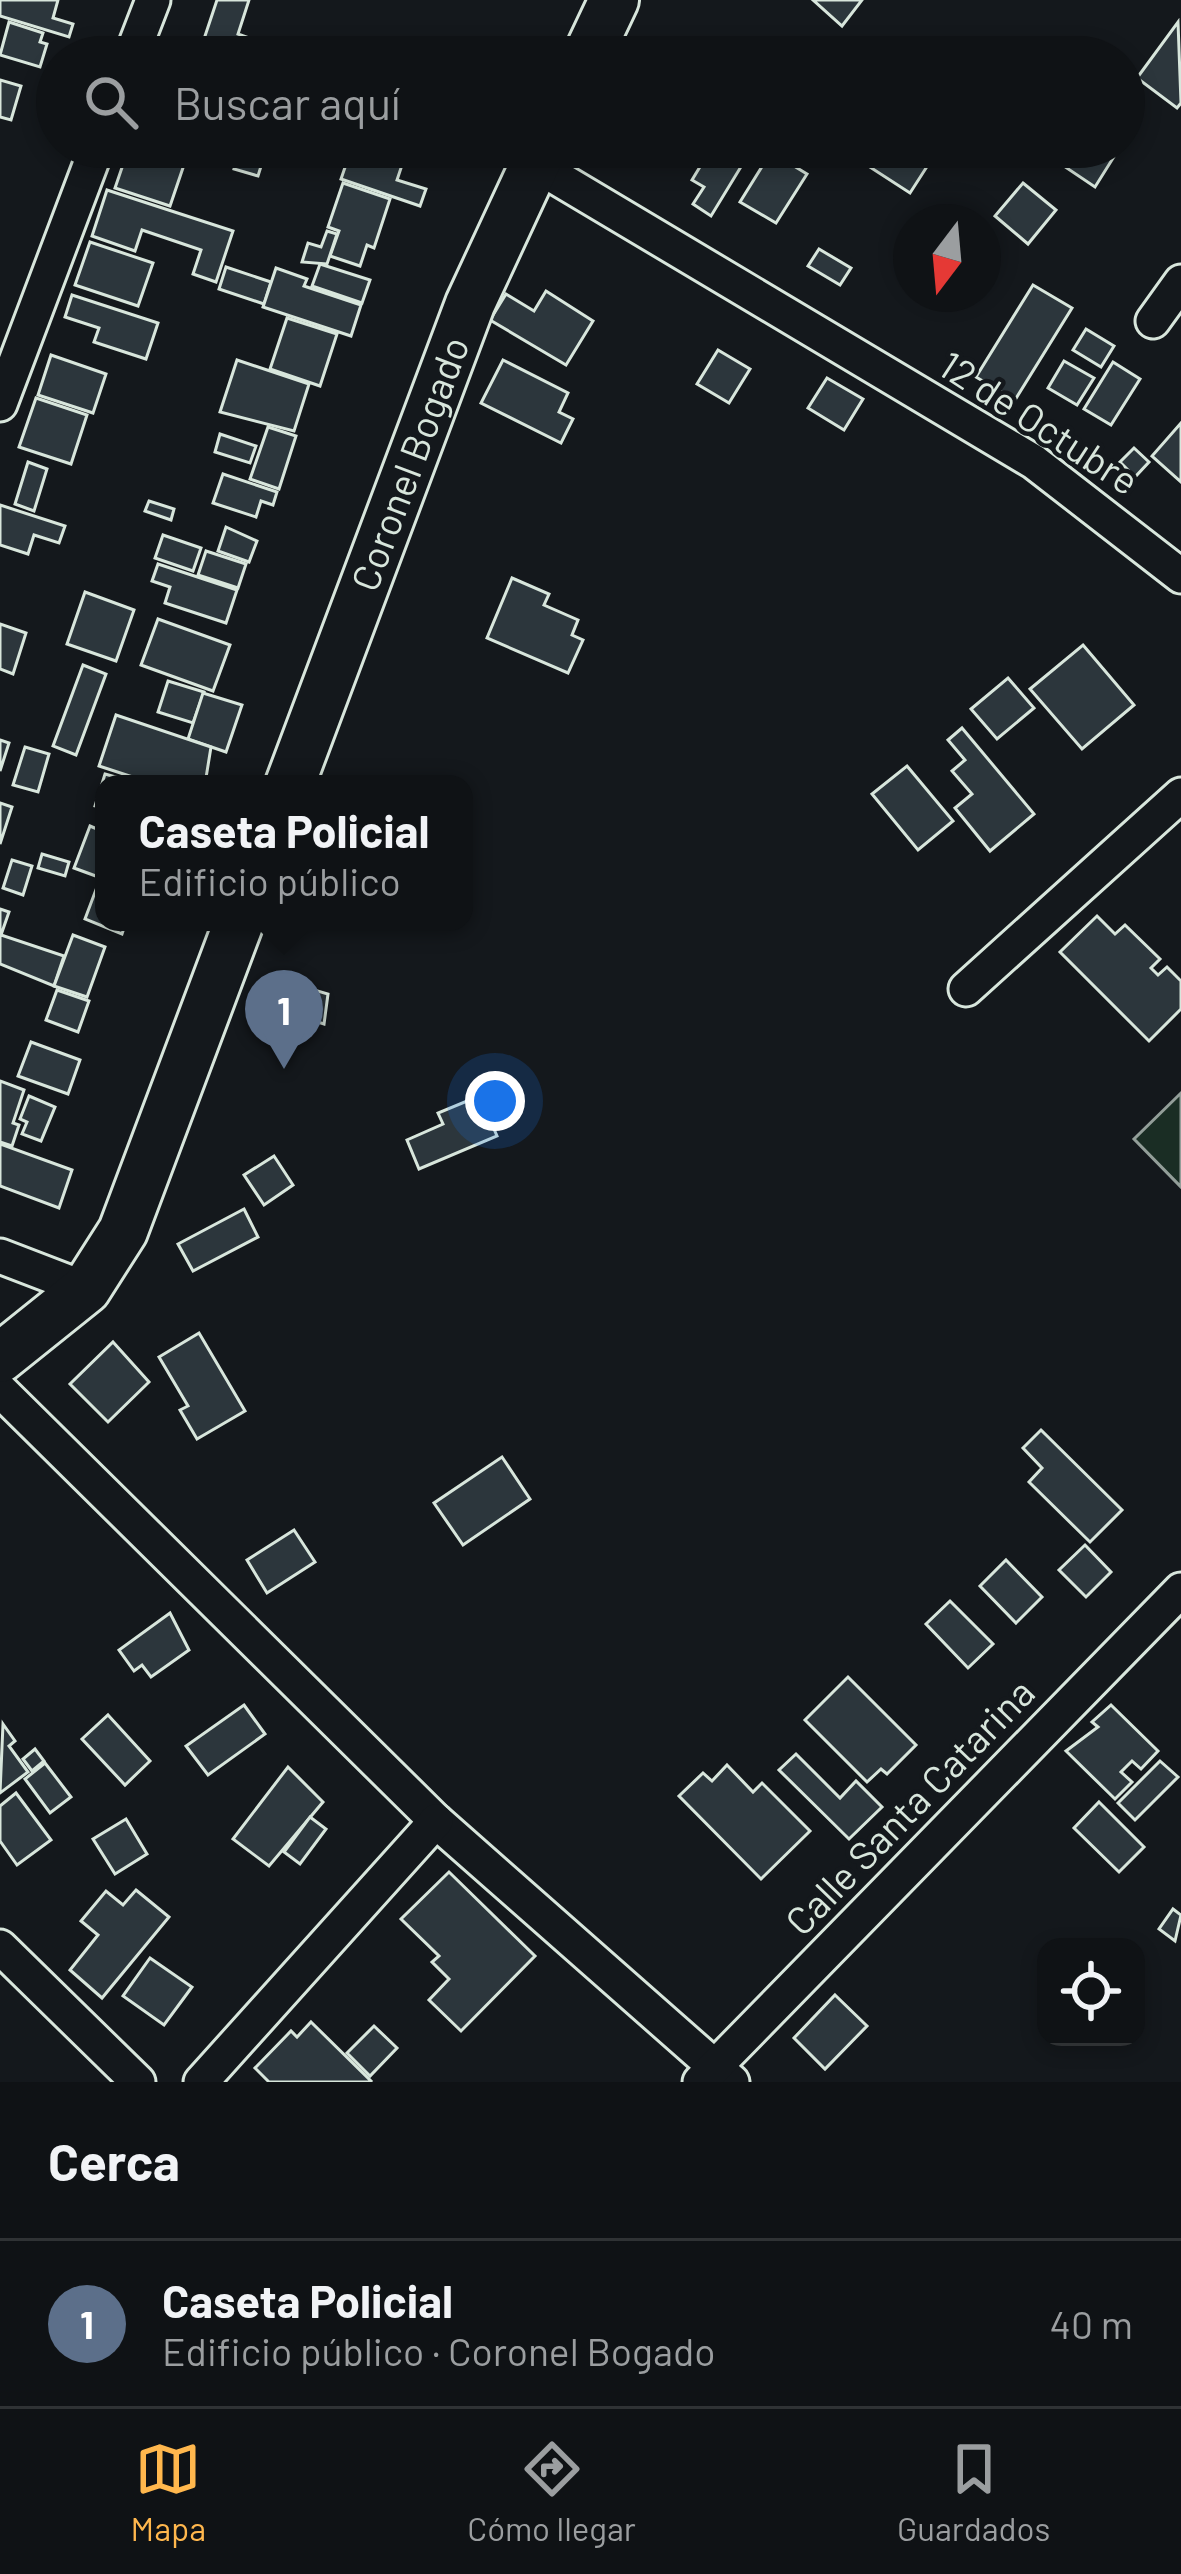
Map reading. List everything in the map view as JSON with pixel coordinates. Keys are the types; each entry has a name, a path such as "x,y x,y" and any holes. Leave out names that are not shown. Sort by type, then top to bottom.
{"street":[{"path":"139,36 153,0"},
{"path":"597,36 614,0"},
{"path":"0,404 89,168"},
{"name":"Coronel Bogado","path":"293,775 470,304 532,168"},
{"name":"12 de Octubre","path":"557,168 1034,462 1181,576"},
{"path":"1153,321 1181,282"},
{"path":"966,989 1181,795"},
{"path":"0,1358 86,1289 124,1231 236,931"},
{"path":"0,1256 86,1289"},
{"path":"0,1390 436,1821 716,2077"},
{"name":"Calle Santa Catarina","path":"716,2077 1181,1590"},
{"path":"201,2082 436,1821"},
{"path":"0,1947 138,2082"}],"green space":[{"path":"1181,1093 1181,1187 1134,1139"}],"building":[{"path":"0,0 58,0 53,18 73,24 66,36 0,16"},
{"path":"217,0 249,0 238,34 244,36 205,36"},
{"path":"813,0 862,0 842,26"},
{"path":"9,22 43,33 36,36 36,66 0,55"},
{"path":"1178,22 1181,103 1177,108 1145,84 1145,67"},
{"path":"0,80 21,86 11,120 0,117"},
{"path":"122,168 183,168 170,206 115,188"},
{"path":"234,168 260,168 258,176"},
{"path":"345,168 401,168 397,180 426,189 420,206 341,179"},
{"path":"699,168 740,168 711,216 693,204 704,187 692,180"},
{"path":"761,168 797,168 807,174 776,223 740,202"},
{"path":"871,168 926,168 910,193"},
{"path":"1067,168 1107,168 1095,187"},
{"path":"343,183 390,199 374,248 367,245 360,266 330,256 339,231 328,227"},
{"path":"1023,183 1056,210 1028,244 1001,221 1001,209"},
{"path":"107,190 233,231 216,282 193,274 201,250 142,230 135,251 92,236"},
{"path":"327,231 337,234 327,264 302,262 308,243 321,247"},
{"path":"90,242 153,263 138,306 75,285"},
{"path":"819,249 851,268 840,285 808,266"},
{"path":"320,264 370,280 362,303 312,286"},
{"path":"226,267 271,282 264,304 219,289"},
{"path":"276,268 307,279 304,286 361,305 351,336 263,307"},
{"path":"1033,285 1072,308 1015,400 976,377"},
{"path":"546,291 593,321 566,365 490,320 506,294 534,311"},
{"path":"72,295 158,323 146,359 94,342 99,328 65,317"},
{"path":"287,318 337,334 320,386 270,369"},
{"path":"1086,329 1114,346 1101,367 1073,350"},
{"path":"718,350 750,369 729,403 697,384"},
{"path":"51,355 106,374 93,413 38,395"},
{"path":"237,360 309,384 294,431 220,412"},
{"path":"503,360 568,393 559,412 573,419 561,443 481,403"},
{"path":"1064,361 1094,378 1077,405 1048,388"},
{"path":"1113,362 1140,379 1111,425 1084,409"},
{"path":"827,378 863,399 844,430 808,408"},
{"path":"36,398 87,415 71,464 19,447"},
{"path":"1181,423 1181,482 1152,456"},
{"path":"268,427 296,436 279,489 250,479"},
{"path":"220,434 256,446 250,463 215,452"},
{"path":"1134,448 1149,462 1135,477 1120,462"},
{"path":"28,462 47,469 34,511 15,504"},
{"path":"223,474 277,492 273,505 261,501 256,517 213,503"},
{"path":"149,501 174,509 171,520 145,511"},
{"path":"0,505 65,526 59,543 34,535 28,554 0,545"},
{"path":"226,527 257,541 249,562 218,551"},
{"path":"163,535 201,548 193,571 155,558"},
{"path":"206,551 246,564 238,588 198,575"},
{"path":"158,564 237,590 226,623 165,603 170,587 152,581"},
{"path":"512,578 549,594 544,605 578,620 572,635 583,640 568,673 487,638"},
{"path":"85,592 134,610 116,661 67,644"},
{"path":"158,619 230,645 213,691 141,665"},
{"path":"0,624 26,633 13,674 0,669"},
{"path":"1083,645 1134,705 1082,749 1030,689"},
{"path":"83,665 106,674 76,755 53,746"},
{"path":"1008,678 1034,708 997,739 971,709"},
{"path":"168,681 204,692 193,723 158,712"},
{"path":"203,693 242,705 226,752 188,739"},
{"path":"116,715 211,747 206,775 126,775 99,766"},
{"path":"962,728 1034,814 990,851 955,808 972,794 952,771 965,760 948,740"},
{"path":"0,740 9,743 0,771"},
{"path":"25,747 49,754 38,792 13,785"},
{"path":"907,766 953,821 918,850 872,794"},
{"path":"0,803 12,807 0,844"},
{"path":"90,826 95,828 95,876 74,868"},
{"path":"42,854 69,862 65,876 38,868"},
{"path":"12,860 32,866 23,895 3,888"},
{"path":"95,892 95,923 85,919"},
{"path":"0,909 9,912 1,935 64,956 54,986 0,964"},
{"path":"1097,916 1115,934 1125,925 1160,959 1151,968 1158,975 1167,967 1181,981 1181,1009 1149,1041 1060,952"},
{"path":"73,935 105,947 87,997 54,986"},
{"path":"297,985 328,994 324,1024 289,1013"},
{"path":"57,990 89,1001 78,1032 46,1020"},
{"path":"31,1042 80,1060 68,1094 18,1076"},
{"path":"0,1081 24,1090 13,1123 19,1125 12,1146 0,1142"},
{"path":"484,1094 492,1111 500,1108 506,1123 494,1129 497,1136 419,1169 407,1140 443,1124 438,1113"},
{"path":"29,1096 55,1107 41,1141 22,1134 27,1122 20,1119"},
{"path":"0,1144 72,1170 59,1208 0,1186"},
{"path":"274,1156 293,1185 264,1205 244,1175"},
{"path":"244,1209 258,1237 193,1271 178,1244"},
{"path":"199,1333 245,1411 197,1439 180,1410 188,1406 159,1357"},
{"path":"113,1342 149,1382 108,1422 70,1384"},
{"path":"1041,1430 1122,1510 1090,1542 1029,1482 1042,1468 1023,1448"},
{"path":"502,1457 530,1499 463,1545 434,1503"},
{"path":"294,1530 315,1562 267,1593 247,1560"},
{"path":"1085,1545 1111,1572 1086,1597 1059,1570"},
{"path":"1006,1560 1042,1597 1016,1623 980,1586"},
{"path":"950,1601 993,1644 968,1668 926,1624"},
{"path":"170,1613 189,1650 151,1677 142,1665 134,1671 119,1650"},
{"path":"848,1677 916,1745 887,1774 881,1769 867,1782 805,1720"},
{"path":"244,1705 265,1734 208,1775 186,1746"},
{"path":"1111,1705 1158,1751 1141,1769 1132,1761 1121,1772 1132,1782 1115,1799 1066,1751 1098,1727 1092,1722"},
{"path":"108,1715 150,1761 125,1785 82,1739"},
{"path":"3,1724 15,1741 9,1746 28,1772 0,1793"},
{"path":"35,1749 44,1761 32,1771 23,1759"},
{"path":"796,1754 840,1798 856,1781 882,1807 849,1839 779,1770"},
{"path":"1160,1761 1178,1777 1135,1820 1118,1803"},
{"path":"45,1763 71,1797 50,1813 25,1779"},
{"path":"727,1765 753,1792 762,1783 810,1831 761,1879 679,1796 703,1773 712,1781"},
{"path":"288,1767 323,1802 269,1866 233,1839"},
{"path":"16,1793 51,1840 17,1865 0,1841 0,1806"},
{"path":"1099,1802 1144,1847 1119,1872 1074,1828"},
{"path":"310,1817 326,1829 300,1864 284,1852"},
{"path":"126,1819 147,1854 115,1874 93,1839"},
{"path":"449,1872 535,1956 461,2031 429,2000 449,1979 432,1962 439,1956 401,1919"},
{"path":"136,1890 169,1917 102,1998 70,1970 98,1935 81,1921 106,1891 123,1905"},
{"path":"1173,1909 1181,1915 1175,1941 1159,1929"},
{"path":"150,1958 192,1987 164,2025 123,1996"},
{"path":"835,1995 867,2026 825,2069 794,2038"},
{"path":"311,2022 370,2082 269,2082 255,2068 291,2031 297,2037"},
{"path":"374,2026 397,2048 370,2076 347,2053"}],"place":[{"name":"Caseta Policial","path":"284,1069"}]}
